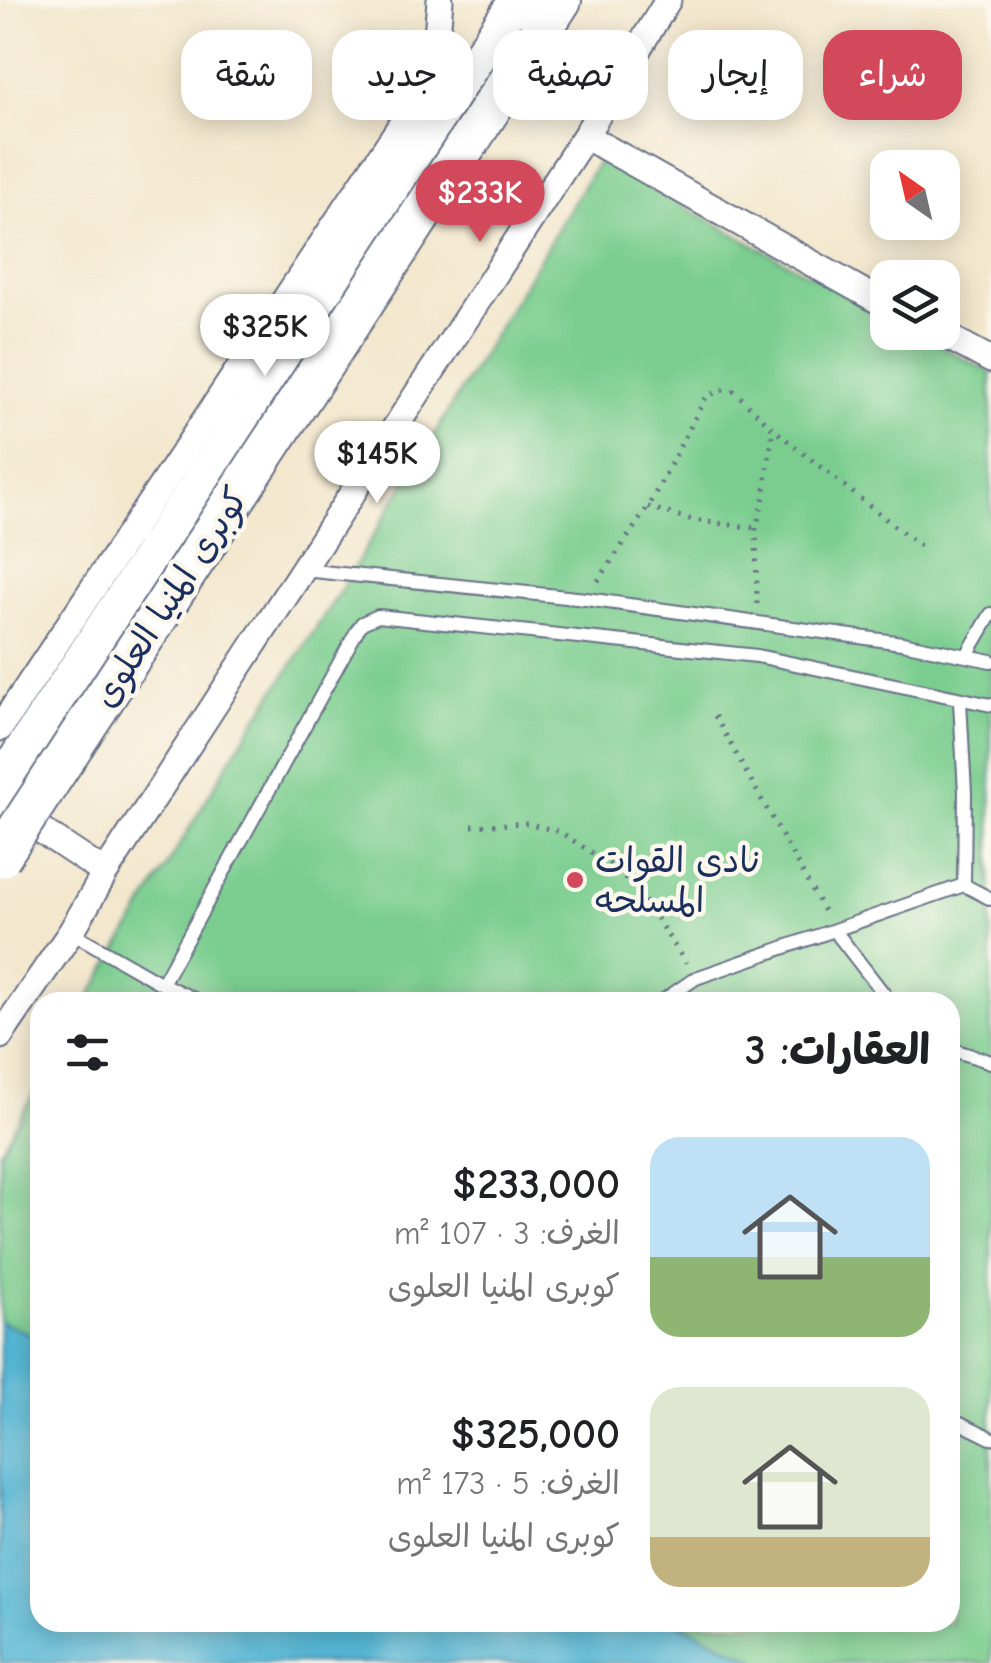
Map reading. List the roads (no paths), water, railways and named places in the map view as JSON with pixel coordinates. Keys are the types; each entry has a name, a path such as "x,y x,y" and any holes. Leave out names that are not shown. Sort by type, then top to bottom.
{"main road":[{"path":"520,22 561,0"},
{"name":"كوبرى المنيا العلوى","path":"0,790 520,22"},
{"name":"كوبرى المنيا العلوى","path":"0,857 520,22"}],"street":[{"path":"0,728 415,104 436,48 440,0"},
{"path":"30,992 585,136 668,0"},
{"path":"585,136 870,296"},
{"path":"960,344 991,360"},
{"path":"0,802 104,873"},
{"path":"0,1036 30,992"}],"lane":[{"path":"304,570 586,599 758,622 991,661"},
{"path":"966,655 991,614"},
{"path":"162,984 362,623 378,616 757,656 991,705"},
{"path":"960,701 965,792 964,885"},
{"path":"676,992 696,978 964,885 991,899"},
{"path":"835,931 882,992"},
{"path":"71,932 179,992"},
{"path":"960,1052 991,1062"},
{"path":"960,1423 991,1438"}],"water":[{"path":"0,1322 30,1334 30,1632 697,1632 762,1663 0,1663"}],"place":[{"name":"نادى القوات المسلحه","path":"575,880"}]}
